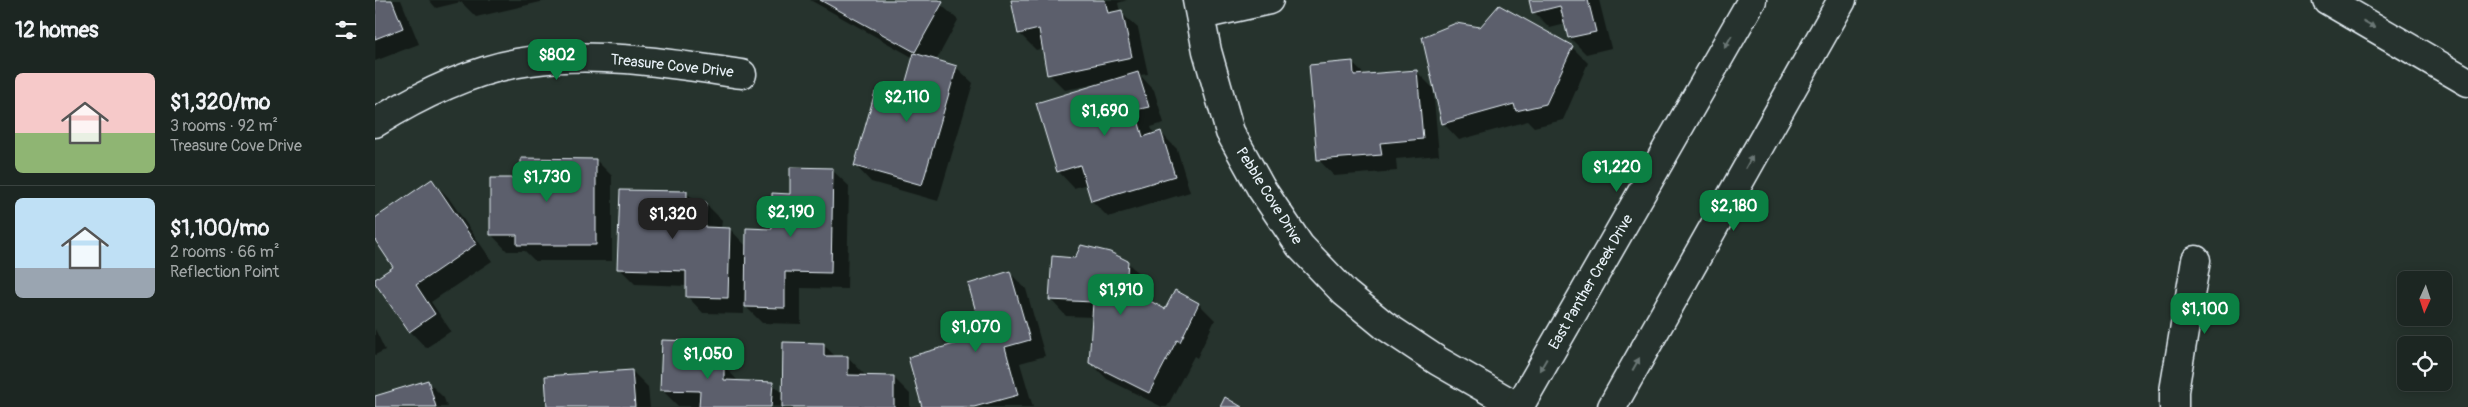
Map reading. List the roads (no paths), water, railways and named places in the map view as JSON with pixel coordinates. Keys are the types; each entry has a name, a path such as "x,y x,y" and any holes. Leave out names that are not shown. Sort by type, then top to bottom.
{"street":[{"path":"1199,7 1269,0"},
{"name":"East Panther Creek Drive","path":"1519,407 1752,0"},
{"path":"1612,407 1842,0"},
{"path":"2327,0 2468,82"},
{"name":"Pebble Cove Drive","path":"1199,7 1207,51 1230,132 1261,188 1300,246 1345,293 1385,326 1438,361 1519,407"},
{"name":"Treasure Cove Drive","path":"375,122 416,98 476,74 529,61 583,58 662,63 742,74"},
{"path":"2174,407 2173,391 2196,260"}]}
